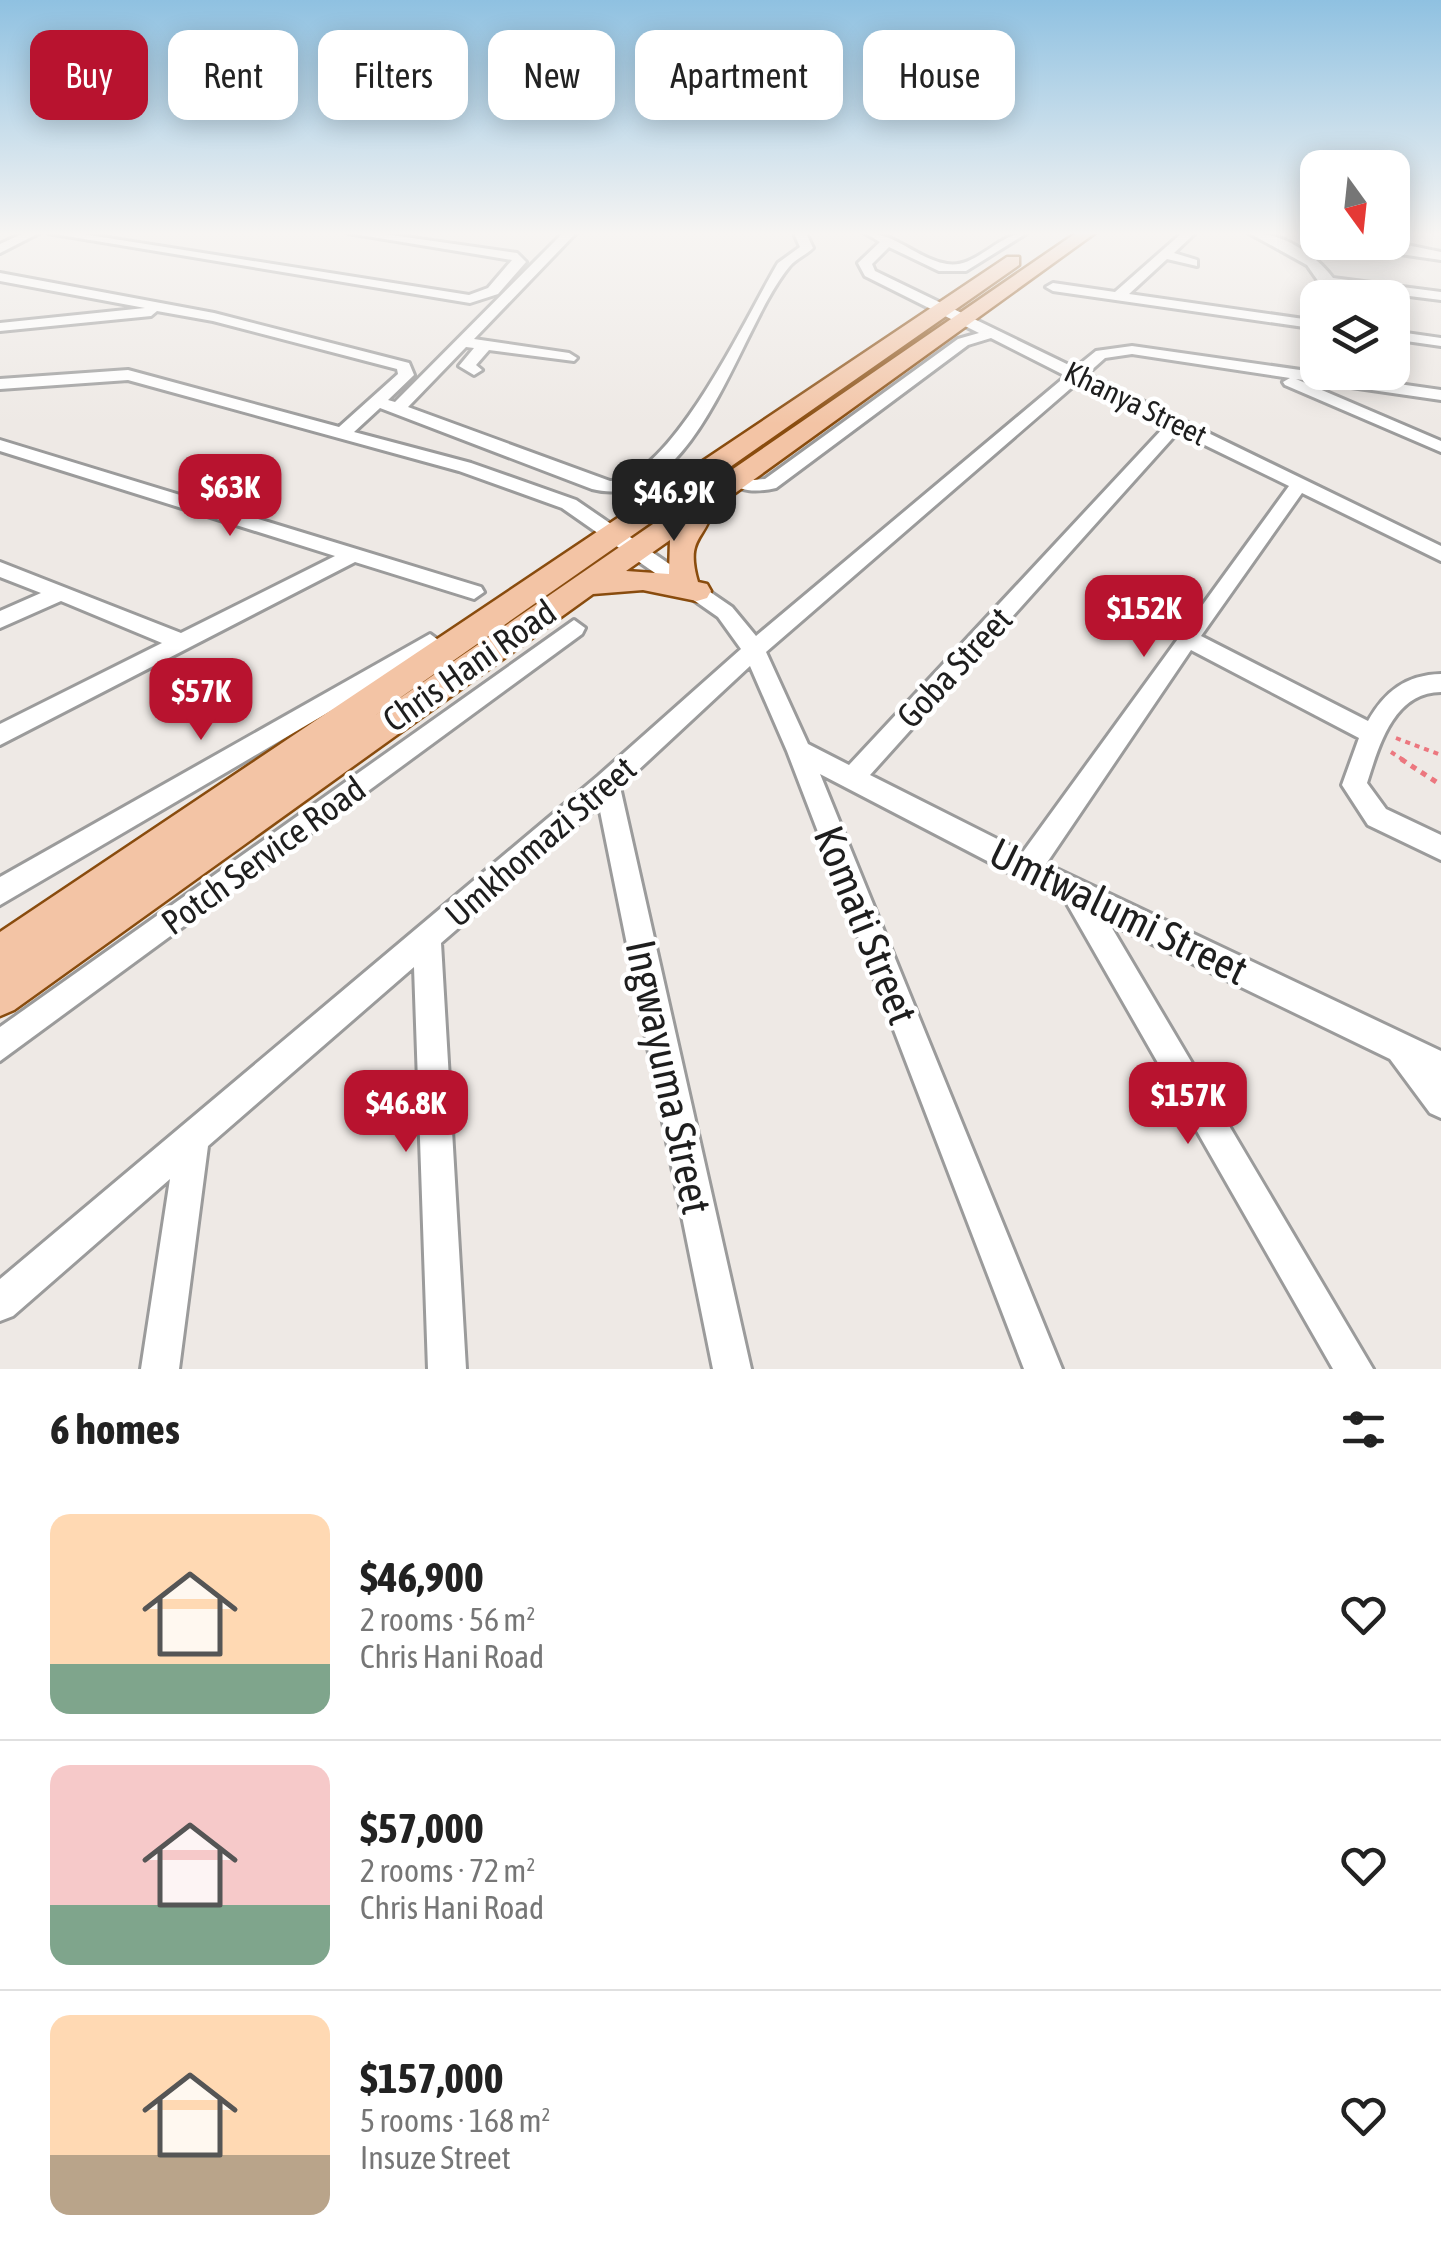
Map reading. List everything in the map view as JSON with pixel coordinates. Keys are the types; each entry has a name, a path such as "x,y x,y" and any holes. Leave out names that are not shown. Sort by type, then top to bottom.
{"main road":[{"name":"Chris Hani Road","path":"0,954 626,542 958,297"},
{"name":"Chris Hani Road","path":"0,996 578,588 626,542 728,484 995,297"},
{"path":"691,586 679,563 682,534 728,484"},
{"path":"578,588 634,578 691,586"}],"street":[{"path":"111,297 179,309 404,366 406,374 343,433"},
{"path":"397,410 508,297"},
{"path":"378,401 598,485 611,488 633,484 671,454 766,297"},
{"name":"Khanya Street","path":"919,297 1441,554"},
{"path":"1124,297 1300,322"},
{"path":"0,326 179,309"},
{"path":"728,484 770,484 962,342 994,333"},
{"path":"1410,338 1441,342"},
{"path":"464,342 569,358"},
{"path":"474,370 467,366 485,344"},
{"name":"Umkhomazi Street","path":"0,1303 607,784 754,650 1100,354 1124,350 1441,395"},
{"path":"1260,368 1441,447"},
{"name":"Komati Street","path":"0,384 128,374 550,495 626,542 725,612 754,650 798,752 1043,1369"},
{"name":"Goba Street","path":"852,778 1177,423"},
{"path":"5,449 474,592"},
{"path":"1029,866 1300,484"},
{"path":"0,735 355,554"},
{"path":"0,569 182,642"},
{"path":"0,620 63,592"},
{"name":"Potch Service Road","path":"0,1046 574,628"},
{"path":"1190,640 1371,734"},
{"name":"Chris Hani Road","path":"0,892 430,642"},
{"path":"1441,683 1420,682 1407,689 1371,734 1354,785 1377,817 1441,848"},
{"name":"Umtwalumi Street","path":"798,752 1029,866 1076,894 1441,1067"},
{"name":"Ingwayuma Street","path":"607,784 732,1369"},
{"path":"1076,894 1354,1369"},
{"path":"427,939 447,1369"},
{"path":"1400,1048 1441,1102"},
{"path":"160,1369 193,1136"}],"path":[{"path":"1371,734 1441,754"},
{"path":"1371,734 1441,784"}]}
